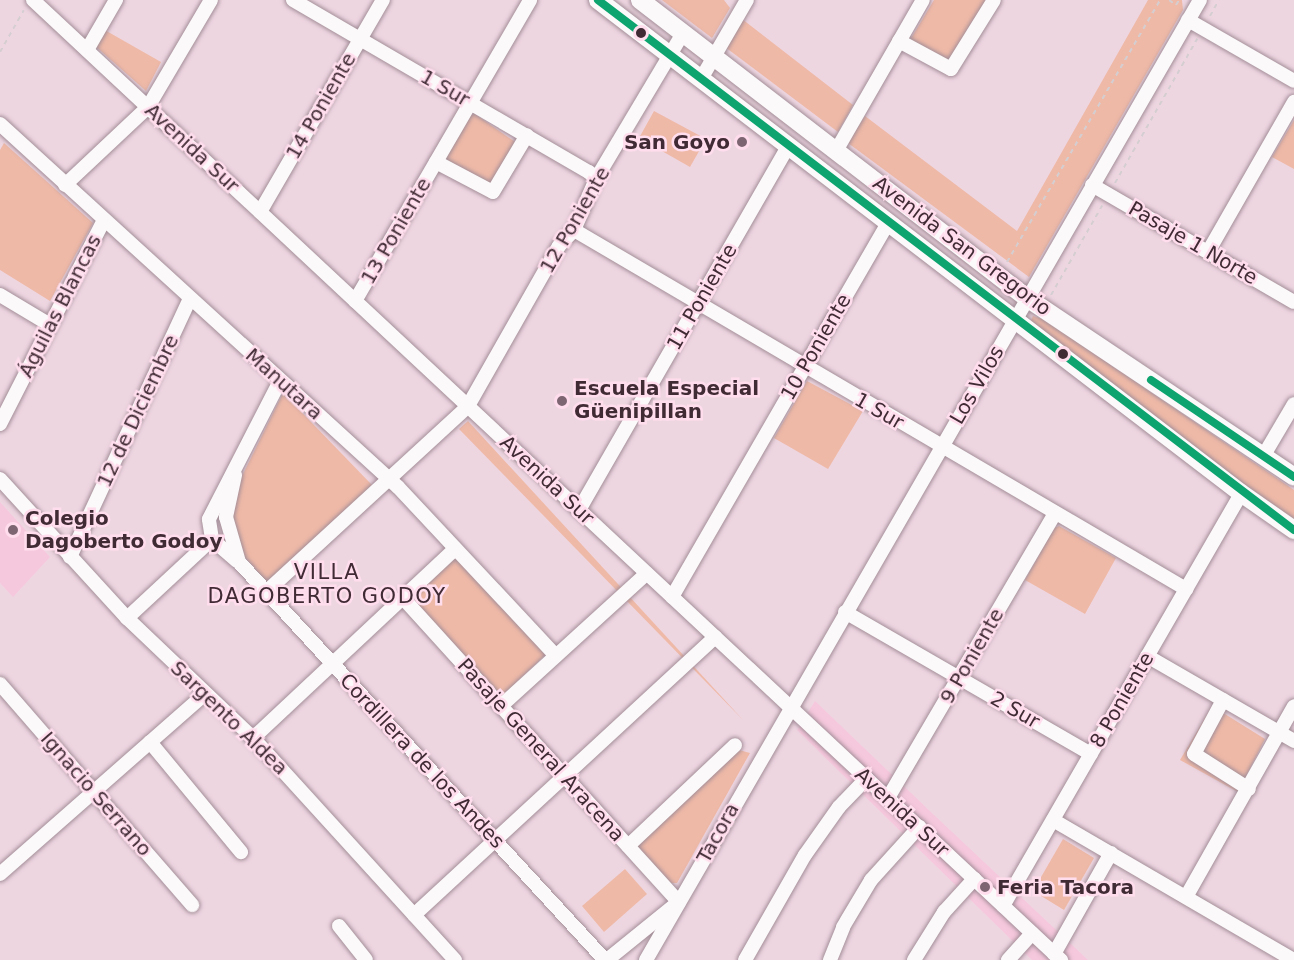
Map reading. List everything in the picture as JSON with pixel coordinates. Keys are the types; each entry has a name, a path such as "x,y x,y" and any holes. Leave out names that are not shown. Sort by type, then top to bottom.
{"main road":[{"name":"Avenida San Gregorio","path":"598,0 1241,493 1294,530"},
{"name":"Avenida San Gregorio","path":"639,0 1027,298 1294,477"}],"street":[{"path":"87,50 116,0"},
{"path":"65,185 148,107 211,0"},
{"name":"1 Sur","path":"293,0 526,135 596,179"},
{"name":"14 Poniente","path":"260,212 383,0"},
{"name":"13 Poniente","path":"356,301 530,0"},
{"path":"701,79 747,0"},
{"path":"836,151 923,0"},
{"path":"899,41 951,69 994,0"},
{"name":"Los Vilos","path":"789,706 1200,0"},
{"name":"Avenida Sur","path":"30,3 87,50 1057,957"},
{"path":"1188,20 1294,81"},
{"name":"12 Poniente","path":"266,592 468,406 559,246 574,230 596,179 683,33"},
{"path":"1208,252 1294,102"},
{"name":"Manutara","path":"0,124 388,479 556,656"},
{"name":"13 Poniente","path":"436,162 493,192 526,135"},
{"name":"11 Poniente","path":"579,510 788,146"},
{"name":"Pasaje 1 Norte","path":"1092,185 1294,302"},
{"name":"Águilas Blancas","path":"1,418 104,220"},
{"name":"10 Poniente","path":"672,597 888,223"},
{"name":"1 Sur","path":"574,230 697,305 1186,590"},
{"path":"0,295 50,325"},
{"name":"12 de Diciembre","path":"70,557 190,299"},
{"path":"127,618 212,539 209,519 235,475 280,381"},
{"path":"1264,455 1294,404"},
{"name":"Cordillera de los Andes","path":"235,475 226,508 228,530 239,562"},
{"name":"Sargento Aldea","path":"0,479 127,618 253,738 455,960"},
{"name":"8 Poniente","path":"1003,906 1241,493"},
{"name":"9 Poniente","path":"888,798 1055,513"},
{"name":"Cordillera de los Andes","path":"212,539 239,562 606,960"},
{"path":"253,738 455,549"},
{"path":"501,706 647,573"},
{"name":"Pasaje General Aracena","path":"403,598 679,902"},
{"name":"2 Sur","path":"845,612 1091,754"},
{"path":"414,915 715,637"},
{"path":"1147,656 1294,741"},
{"name":"Ignacio Serrano","path":"0,684 192,905"},
{"path":"0,874 205,694"},
{"path":"1223,700 1194,754 1249,789"},
{"name":"Tacora","path":"646,960 789,706"},
{"path":"1186,897 1294,706"},
{"path":"150,742 241,852"},
{"path":"628,846 735,746"},
{"path":"745,960 805,855 839,807 867,778"},
{"path":"1053,820 1293,959"},
{"path":"830,960 843,927 876,873 919,827"},
{"path":"1057,957 1111,853"},
{"path":"914,960 944,912 974,879"},
{"path":"606,960 679,902"},
{"path":"339,926 366,960"},
{"path":"1008,960 1032,933"}],"path":[{"path":"1004,266 1160,0"},
{"path":"1169,0 1176,5 1179,0"},
{"path":"1043,308 1219,0"},
{"path":"0,52 30,3"}],"shaded area":[{"path":"662,0 724,0 730,8 712,38"},
{"path":"934,0 987,0 949,63 910,40"},
{"path":"1148,0 1182,0 1183,10 1029,277 848,143 865,116 1017,231"},
{"path":"742,19 853,105 838,132 725,47"},
{"path":"103,29 161,62 146,91 94,45"},
{"path":"654,111 706,139 690,167 639,138"},
{"path":"475,114 518,144 490,187 447,163 445,156 468,116"},
{"path":"1294,120 1294,169 1272,157"},
{"path":"4,143 93,223 50,301 0,270 0,150"},
{"path":"1033,316 1045,320 1294,490 1294,522 1030,323"},
{"path":"807,381 863,411 828,469 774,438"},
{"name":"VILLA DAGOBERTO GODOY","path":"283,393 372,485 268,583 245,557 232,516 241,478"},
{"path":"468,421 744,721 459,429"},
{"name":"Colegio Dagoberto Godoy","path":"0,502 50,557 13,597 0,583"},
{"path":"1059,526 1116,558 1085,614 1025,580 1054,528"},
{"path":"455,556 546,654 502,696 410,597"},
{"name":"Feria Tacora","path":"815,701 1088,960 1032,960 797,730"},
{"path":"1212,706 1265,739 1238,792 1180,760"},
{"path":"739,750 750,753 677,883 671,883 635,844"},
{"path":"1063,839 1094,858 1064,910 1033,891"},
{"path":"625,869 647,894 604,932 582,906"}],"transit line":[{"path":"598,0 1294,530"},
{"path":"1151,380 1294,477"}],"place":[{"name":"San Goyo","path":"742,142"},
{"name":"Escuela Especial Güenipillan","path":"562,401"},
{"name":"Colegio Dagoberto Godoy","path":"13,530"},
{"name":"Feria Tacora","path":"985,887"}],"district":[{"name":"VILLA DAGOBERTO GODOY","path":"327,584"}]}
